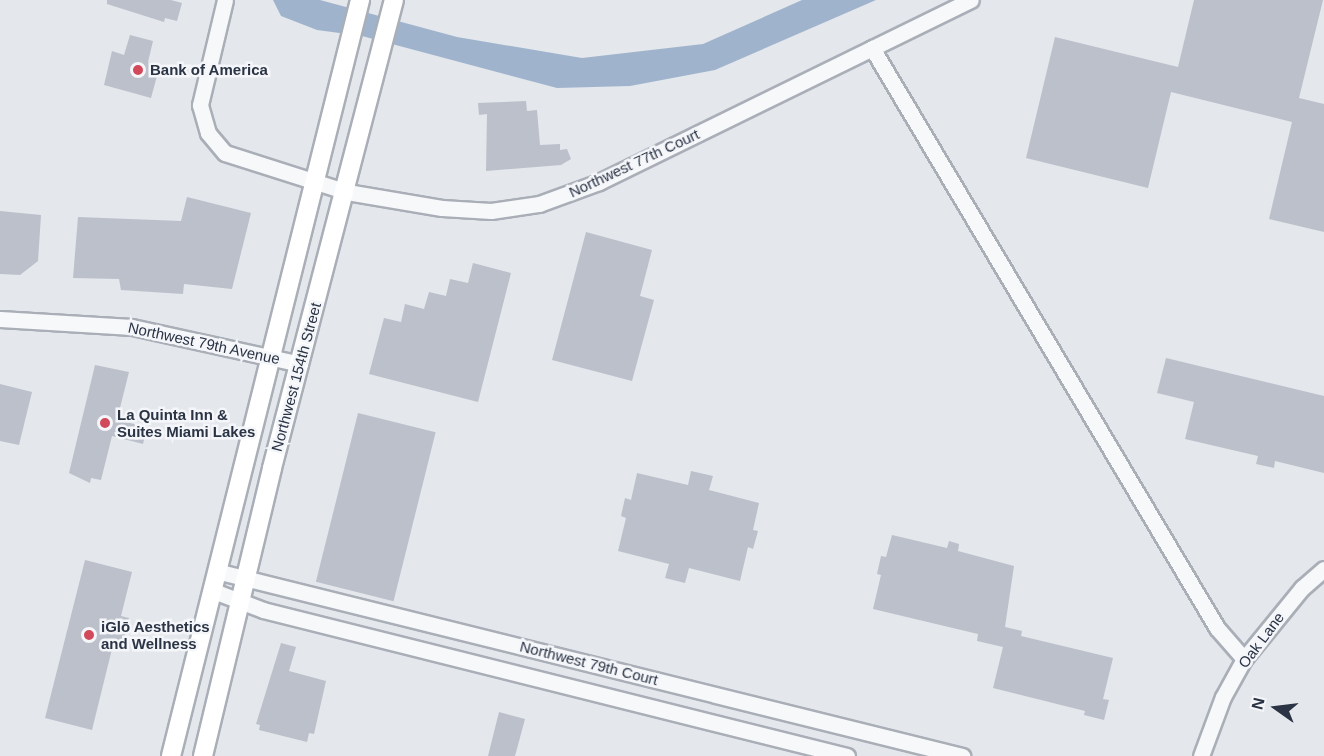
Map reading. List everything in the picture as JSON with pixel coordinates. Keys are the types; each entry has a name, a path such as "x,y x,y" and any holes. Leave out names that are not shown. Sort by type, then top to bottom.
{"main road":[{"name":"Northwest 154th Street","path":"171,756 359,3"},
{"name":"Northwest 154th Street","path":"203,756 239,601 392,7"}],"street":[{"name":"Northwest 77th Court","path":"225,0 201,90 200,105 208,133 236,158 314,184 346,192 442,208 491,210 539,204 599,183 971,0"},
{"path":"872,48 1217,628 1244,659"},
{"name":"Northwest 79th Avenue","path":"0,319 132,327 300,364"},
{"name":"Oak Lane","path":"1201,756 1223,697 1244,659 1302,588 1324,569"},
{"name":"Northwest 79th Court","path":"216,571 962,756"},
{"name":"Northwest 79th Court","path":"211,590 239,601 343,631 848,756"}],"water":[{"path":"273,0 320,0 457,37 582,58 703,44 802,0 876,0 715,70 630,86 557,88 362,36 317,30 281,16"}],"building":[{"path":"107,0 171,0 182,3 177,21 165,18 164,22 107,4"},
{"path":"1194,0 1323,0 1299,98 1324,104 1324,232 1269,219 1292,122 1171,92 1148,188 1026,158 1055,37 1178,67"},
{"path":"130,35 153,41 148,62 160,65 151,98 104,85 112,51 124,55"},
{"path":"526,101 527,111 537,110 540,145 560,144 560,150 567,149 571,159 561,165 486,171 487,114 479,115 478,103"},
{"path":"187,197 251,213 232,289 184,284 183,294 121,290 119,279 73,278 78,217 181,221"},
{"path":"0,211 41,215 38,261 20,275 0,274"},
{"path":"586,232 652,250 640,296 654,300 632,381 552,360"},
{"path":"473,263 511,273 478,402 369,374 384,318 401,322 405,304 424,309 429,292 446,296 450,279 468,283"},
{"path":"1166,358 1324,396 1324,473 1275,461 1274,468 1256,464 1258,456 1185,439 1194,402 1157,393"},
{"name":"La Quinta Inn & Suites Miami Lakes","path":"95,365 129,372 117,420 147,427 143,444 112,436 101,480 91,478 90,483 69,473"},
{"path":"0,384 32,392 19,445 0,441"},
{"path":"358,413 436,432 394,601 316,582"},
{"path":"691,471 713,476 709,490 759,503 753,530 758,531 753,549 748,547 740,581 689,568 685,583 665,578 669,564 618,551 626,518 621,516 625,498 631,500 637,473 688,485"},
{"path":"892,535 947,548 949,541 959,544 958,551 1014,566 1005,627 1022,631 1021,636 1113,658 1103,699 1109,700 1104,720 1084,715 1085,711 993,688 1003,647 977,641 978,634 873,609 881,575 877,574 881,556 886,557"},
{"path":"85,560 132,572 121,616 129,618 121,651 112,649 92,730 45,718"},
{"path":"281,643 296,647 289,671 326,681 314,734 309,733 307,742 259,730 260,725 256,724"},
{"path":"499,712 525,719 515,756 488,756"}],"place":[{"name":"Bank of America","path":"138,70"},
{"name":"La Quinta Inn & Suites Miami Lakes","path":"105,423"},
{"name":"iGlō Aesthetics and Wellness","path":"89,635"}]}
